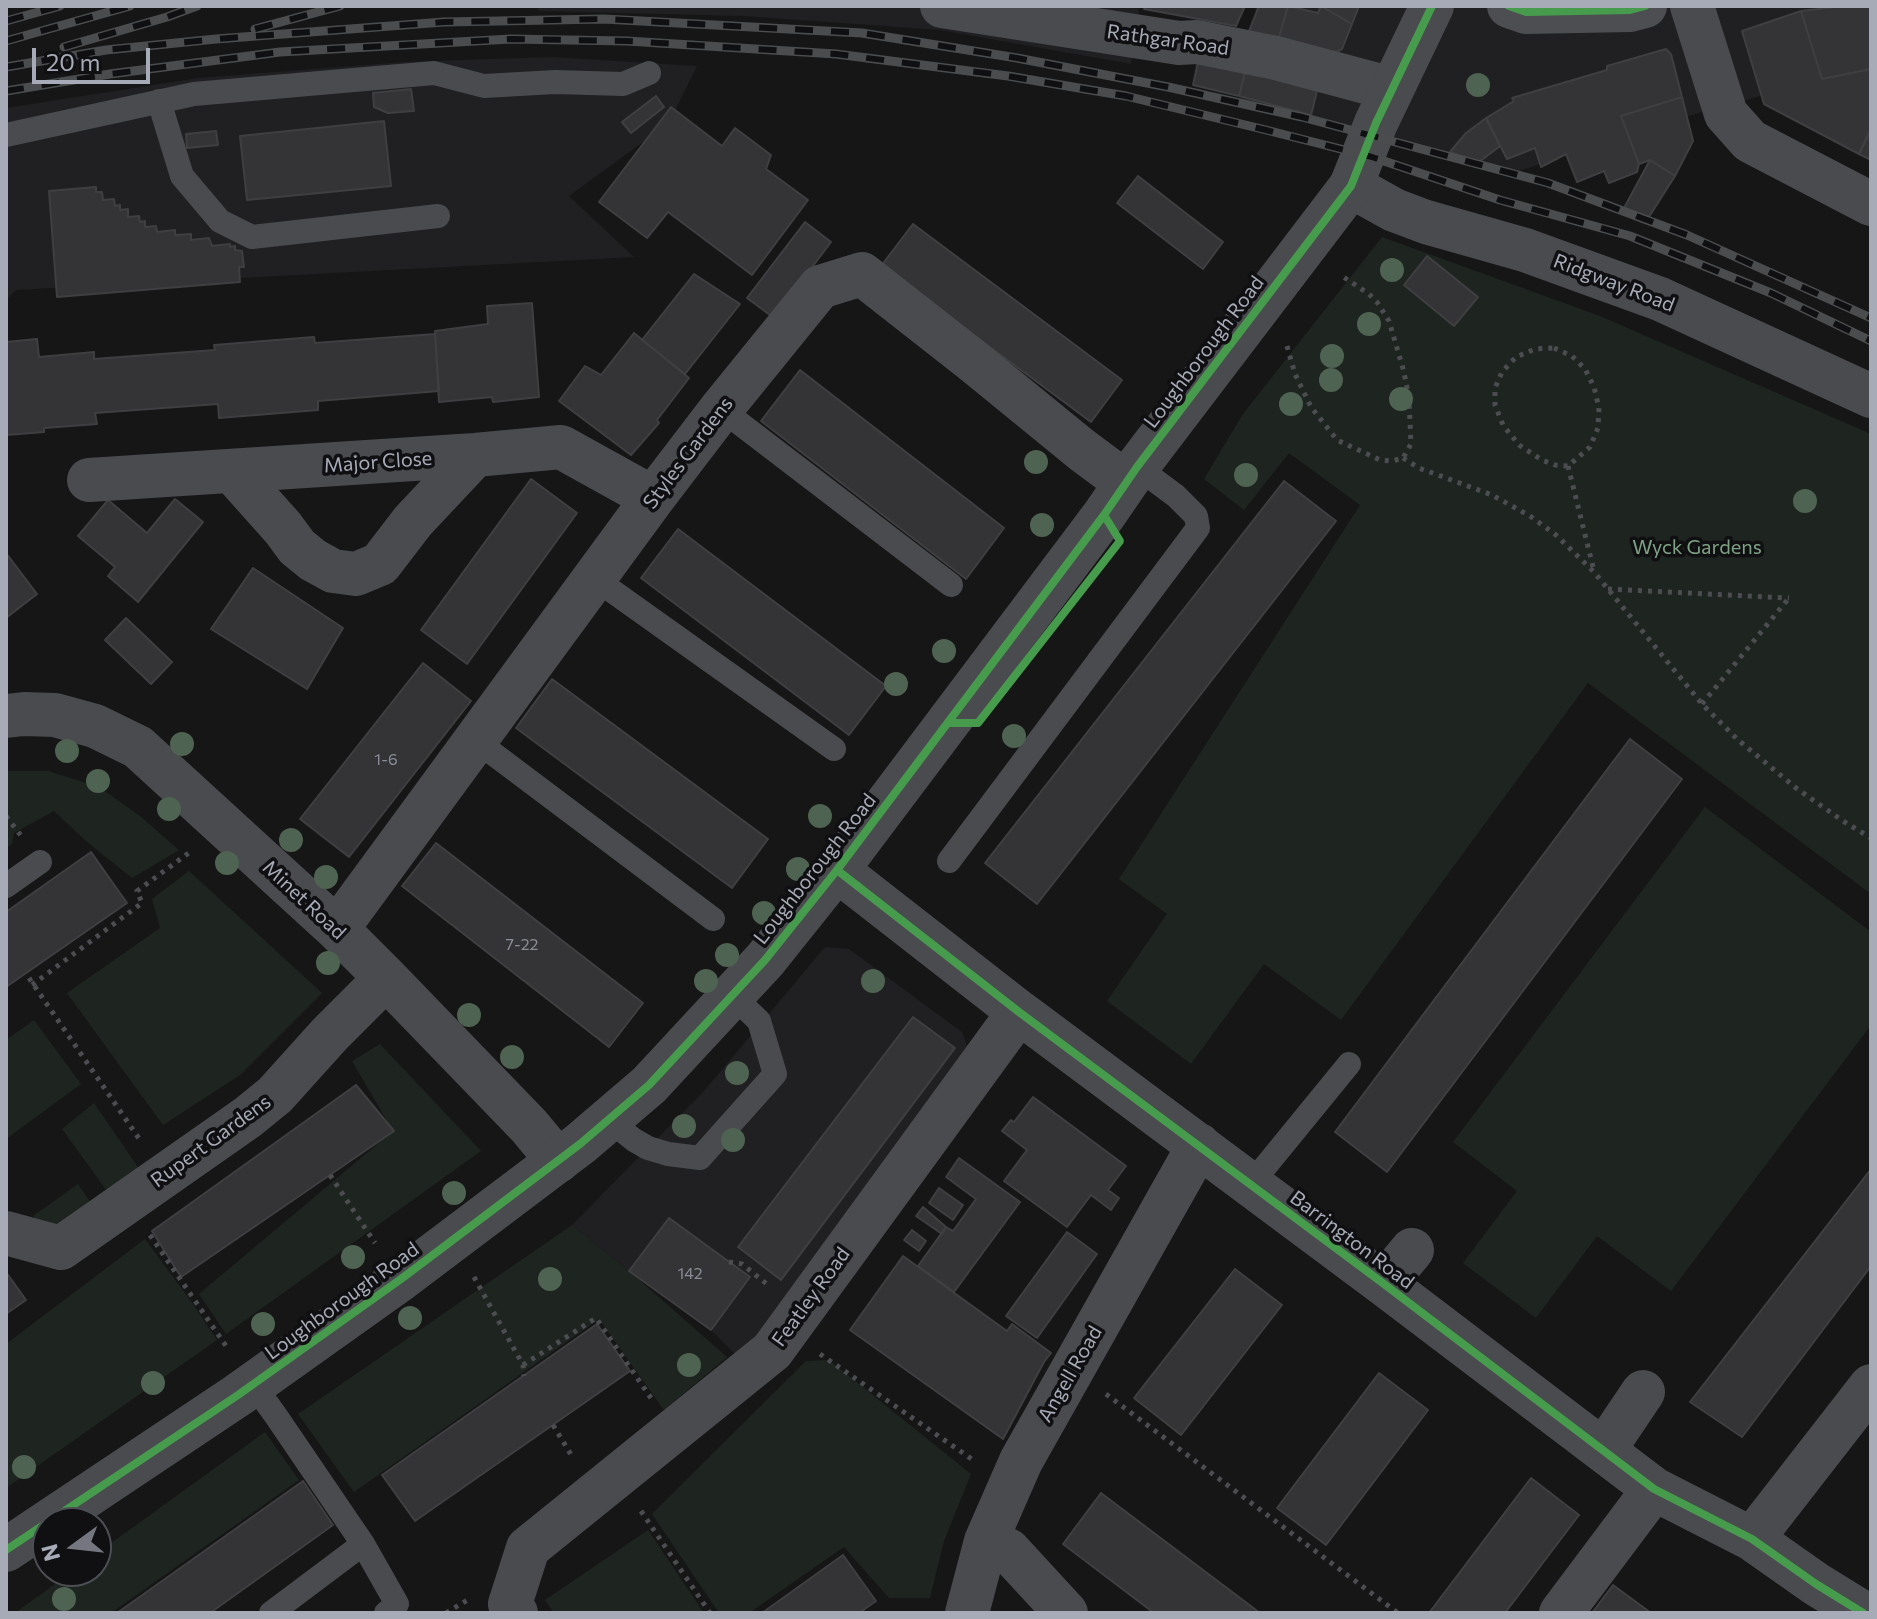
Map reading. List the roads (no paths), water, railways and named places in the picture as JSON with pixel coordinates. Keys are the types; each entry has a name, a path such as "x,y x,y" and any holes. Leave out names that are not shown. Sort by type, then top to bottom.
{"main road":[{"path":"1509,6 1526,12 1550,12 1630,10 1645,6"}],"street":[{"name":"Rathgar Road","path":"942,6 1179,43 1215,45 1392,89"},
{"name":"Loughborough Road","path":"6,1550 253,1384 401,1279 558,1161 649,1085 765,960 837,870 1131,474 1351,186 1376,123 1432,6"},
{"path":"1692,6 1726,114 1750,141 1871,204"},
{"name":"Ridgway Road","path":"1351,186 1394,210 1426,222 1525,250 1660,299 1871,396"},
{"name":"Styles Gardens","path":"337,929 653,498 820,287 862,274 1082,450 1131,474"},
{"name":"Major Close","path":"89,480 561,447 653,498"},
{"path":"233,472 297,547 333,571 356,574 380,564 413,521 475,455"},
{"name":"Minet Road","path":"6,716 55,715 95,726 138,747 337,929 529,1126 558,1161"},
{"name":"Barrington Road","path":"837,870 1019,1012 1654,1489 1752,1539 1863,1613"},
{"name":"Rupert Gardens","path":"6,1233 61,1248 275,1095 386,978"},
{"name":"Featley Road","path":"516,1613 510,1604 528,1548 772,1351 1019,1012"},
{"name":"Angell Road","path":"967,1613 986,1541 1021,1461 1199,1145"},
{"path":"1384,1284 1412,1250"},
{"path":"1752,1539 1871,1386"},
{"path":"1604,1450 1643,1392"},
{"path":"1561,1613 1654,1489"},
{"path":"986,1541 1008,1550 1066,1613"}],"lane":[{"path":"13,133 194,94 434,73 484,86 555,82 623,84 649,73"},
{"path":"159,101 182,176 220,221 252,237 438,216"},
{"path":"721,409 951,585"},
{"path":"949,861 1198,528 1196,516 1176,496 1131,474"},
{"path":"594,578 834,749"},
{"path":"475,740 713,919"},
{"path":"6,886 40,862"},
{"path":"609,1120 648,1148 700,1158 775,1074 759,1021 732,995"},
{"path":"1251,1184 1349,1064"},
{"path":"253,1384 363,1544 397,1604 386,1613"},
{"path":"271,1613 363,1544"}],"railway":[{"path":"6,21 60,6"},
{"path":"6,41 130,6"},
{"path":"64,47 197,6"},
{"path":"255,29 340,6"},
{"path":"6,67 106,50 444,22 604,19 862,33 1168,87 1302,117 1548,183 1687,235 1871,318"},
{"path":"6,91 280,52 511,39 627,41 836,54 1008,76 1126,96 1372,157 1500,200 1630,236 1771,293 1871,341"}],"park label":[{"name":"Wyck Gardens","path":"1697,547"}]}
